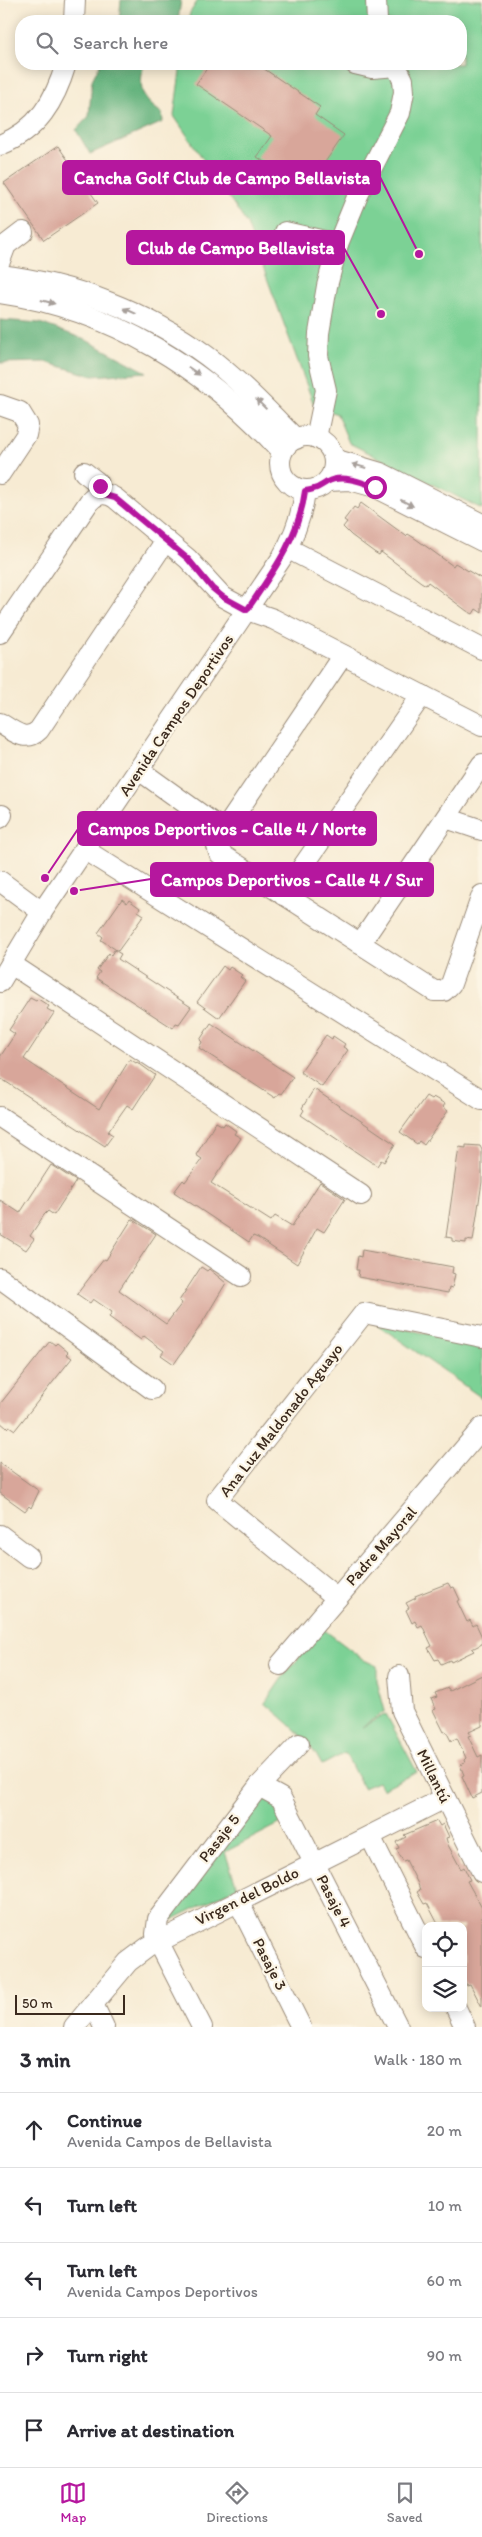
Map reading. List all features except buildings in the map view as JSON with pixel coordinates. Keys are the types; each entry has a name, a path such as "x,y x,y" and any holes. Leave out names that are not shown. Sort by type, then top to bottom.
{"street":[{"path":"74,15 75,0"},
{"path":"376,0 377,15"},
{"path":"0,145 29,129 46,111 57,91 64,70"},
{"path":"316,438 326,390 319,363 319,333 327,286 338,244 358,195 400,113 404,92 403,80 398,70"},
{"path":"0,261 6,245 23,232"},
{"path":"285,232 338,244"},
{"path":"0,275 72,289 150,320 190,344 224,370 289,445"},
{"path":"0,293 65,307 93,316 149,343 189,368 289,445"},
{"path":"0,405 20,412 28,425 26,435 0,474"},
{"path":"303,436 316,438 328,446 334,459 334,471 328,482 318,489 305,491 293,487 284,478 280,465 289,445 303,436"},
{"path":"334,459 381,473 482,524"},
{"path":"84,472 97,482 101,494"},
{"path":"328,482 350,480 375,487 482,541"},
{"name":"Avenida Campos Deportivos","path":"0,982 42,912 287,548 300,519 305,491"},
{"path":"0,633 89,502 101,494 115,498 166,540 188,559 212,588 223,597 247,610 273,619 482,726"},
{"path":"0,723 26,736 34,735 39,730 166,540"},
{"path":"287,548 482,649"},
{"path":"343,655 224,831 217,846 222,856 429,988 444,991 453,980 482,895"},
{"path":"284,895 422,695"},
{"path":"360,944 482,764"},
{"path":"139,770 224,831"},
{"path":"446,818 482,830"},
{"path":"85,850 482,1100"},
{"path":"0,881 42,912"},
{"path":"11,964 362,1195"},
{"path":"0,1117 240,1276"},
{"path":"0,1278 152,1390"},
{"name":"Ana Luz Maldonado Aguayo","path":"337,1598 217,1500 364,1313 482,1338"},
{"name":"Padre Mayoral","path":"280,1665 482,1428"},
{"path":"0,1535 28,1557"},
{"name":"Millantú","path":"398,1676 402,1711 482,1872"},
{"name":"Pasaje 5","path":"158,1941 156,1926 162,1912 259,1786 299,1744"},
{"name":"Pasaje 4","path":"259,1786 281,1798 398,2027"},
{"name":"Virgen del Boldo","path":"74,2027 128,1962 158,1941 445,1798"},
{"path":"370,1836 422,1940"},
{"name":"Pasaje 3","path":"238,1901 301,2027"},
{"path":"158,1941 202,2027"},
{"path":"93,2004 104,2027"},
{"path":"458,2012 465,2027"}],"green space":[{"path":"121,0 181,0 179,15 120,15"},
{"path":"198,0 482,0 482,509 349,443 337,414 314,405 247,224 174,116 180,70 467,70 467,15 190,15"},
{"path":"97,70 143,70 141,80 143,93 149,103 162,113 163,122 90,154 76,130 89,116 92,80"},
{"path":"0,320 40,323 84,339 147,372 93,376 45,362 0,363"},
{"path":"375,1323 482,1345 482,1398"},
{"path":"323,1629 364,1660 377,1666 377,1681 385,1711 362,1727 386,1714 417,1772 382,1789 378,1782 363,1788 345,1753 322,1765 304,1739 265,1703 282,1678"},
{"path":"259,1792 279,1802 287,1820 225,1852 237,1887 164,1924"}],"place":[{"name":"Cancha Golf Club de Campo Bellavista","path":"419,254"},
{"name":"Club de Campo Bellavista","path":"381,314"},
{"name":"Campos Deportivos - Calle 4 / Norte","path":"45,878"},
{"name":"Campos Deportivos - Calle 4 / Sur","path":"74,891"}],"route":[{"path":"100,486 101,494 111,495 188,559 212,588 223,597 247,610 281,559 295,533 303,509 305,491 318,489 328,482 340,480 362,482 375,487"}]}
